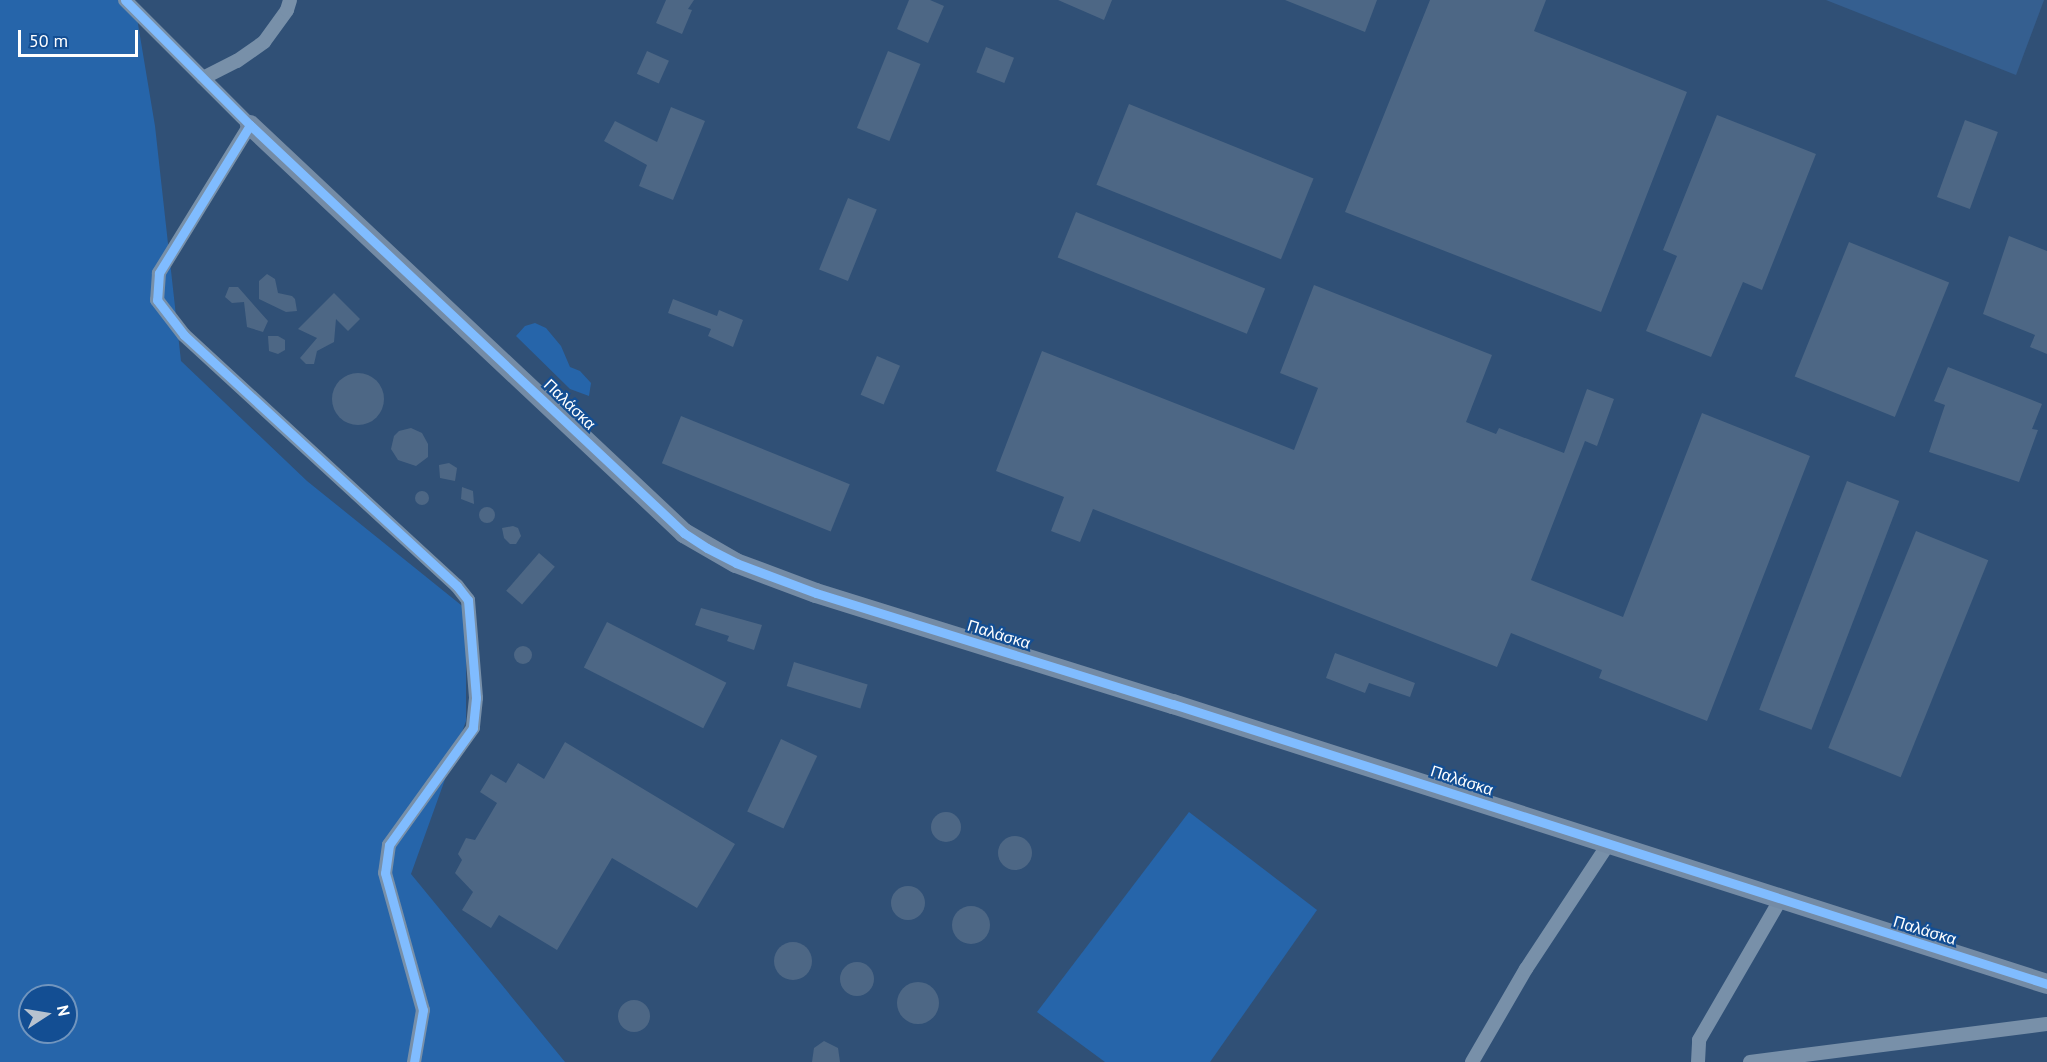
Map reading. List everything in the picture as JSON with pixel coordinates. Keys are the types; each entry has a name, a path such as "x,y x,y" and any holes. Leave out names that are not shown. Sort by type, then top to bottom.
{"street":[{"name":"Παλάσκα","path":"125,0 250,125 684,533 736,563 816,593 2047,984"},
{"path":"203,78 264,42 287,10 290,0"},
{"path":"250,125 159,273 158,300 184,335 457,586 468,600 476,698 473,728 389,845 385,873 423,1010 414,1062"},
{"path":"1472,1062 1526,969 1609,843"},
{"path":"1698,1062 1699,1040 1780,900"},
{"path":"1750,1062 2047,1024"}],"shaded area":[{"path":"0,0 134,0 155,126 181,361 307,481 466,609 466,721 411,874 565,1062 0,1062"},
{"path":"1826,0 2044,0 2016,75"},
{"path":"535,323 546,328 561,346 570,367 580,371 591,383 589,396 570,389 516,336 525,326"},
{"path":"1189,812 1317,910 1210,1062 1105,1062 1037,1012"}],"building":[{"path":"666,0 694,0 688,9 692,10 682,34 656,23"},
{"path":"909,0 930,0 944,6 928,43 897,29"},
{"path":"1058,0 1112,0 1104,20"},
{"path":"1285,0 1377,0 1365,32"},
{"path":"1430,0 1546,0 1534,31 1687,92 1601,312 1345,212"},
{"path":"986,47 1014,58 1004,83 976,72"},
{"path":"647,51 669,61 659,84 637,74"},
{"path":"888,51 920,64 889,141 857,128"},
{"path":"1129,104 1314,179 1281,259 1096,185"},
{"path":"671,107 705,121 673,200 639,186 647,165 604,141 615,121 657,142"},
{"path":"1717,115 1816,154 1762,290 1743,282 1711,357 1646,331 1677,256 1663,250"},
{"path":"1965,120 1998,132 1970,209 1937,197"},
{"path":"848,198 877,210 848,281 819,269"},
{"path":"1076,212 1265,288 1247,334 1058,257"},
{"path":"2009,236 2047,251 2047,354 2030,347 2035,335 1983,314"},
{"path":"1849,242 1949,282 1895,417 1795,376"},
{"path":"267,274 275,279 278,293 292,296 295,299 297,311 286,312 259,299 259,281"},
{"path":"1314,285 1492,355 1466,422 1496,434 1499,428 1564,453 1587,389 1614,399 1597,446 1585,441 1531,580 1623,617 1702,413 1810,456 1707,721 1599,678 1602,670 1511,633 1497,667 1093,509 1080,542 1051,531 1064,497 996,471 1042,351 1294,450 1318,388 1280,373"},
{"path":"229,287 238,287 268,321 263,332 247,327 244,302 232,303 225,297"},
{"path":"334,293 360,319 348,331 336,319 334,342 317,351 314,364 306,364 300,358 317,338 298,329"},
{"path":"673,299 717,316 719,310 743,320 733,347 708,336 711,329 668,313"},
{"path":"268,336 278,336 285,340 285,350 278,354 269,351"},
{"path":"877,356 900,366 884,404 861,395"},
{"path":"1948,367 2042,404 2032,429 2038,430 2019,482 1929,452 1945,405 1934,401"},
{"path":"358,373 368,375 376,381 382,389 384,399 382,409 376,417 368,423 358,425 348,423 340,417 334,409 332,399 334,389 340,381 348,375"},
{"path":"681,416 850,484 831,531 662,463"},
{"path":"411,428 422,433 428,444 428,457 416,466 398,460 391,449 394,436 399,431"},
{"path":"449,463 457,468 455,481 440,478 439,465"},
{"path":"1847,481 1899,501 1811,730 1759,710"},
{"path":"462,487 473,491 474,504 461,499"},
{"path":"419,491 425,491 429,498 425,505 419,505 415,501 415,495"},
{"path":"487,507 495,515 487,523 479,515"},
{"path":"513,526 518,528 521,536 516,544 510,544 504,538 502,528"},
{"path":"1916,531 1988,560 1901,777 1828,748"},
{"path":"539,553 555,567 522,605 506,591"},
{"path":"701,608 762,625 754,650 727,641 729,636 695,625"},
{"path":"607,622 726,683 703,728 584,667"},
{"path":"523,646 529,649 532,655 529,661 523,664 517,661 514,655 517,649"},
{"path":"1335,653 1415,683 1410,697 1369,683 1365,693 1326,678"},
{"path":"794,662 868,685 860,708 787,686"},
{"path":"781,739 817,756 783,828 747,812"},
{"path":"565,742 735,844 697,908 612,858 557,950 499,915 491,928 462,910 473,892 455,873 462,860 458,854 466,838 475,840 497,803 480,792 491,774 506,783 518,763 544,779"},
{"path":"946,812 956,817 961,827 956,837 946,842 936,837 931,827 936,817"},
{"path":"1015,836 1027,841 1032,853 1027,865 1015,870 1003,865 998,853 1003,841"},
{"path":"908,886 920,891 925,903 920,915 908,920 896,915 891,903 896,891"},
{"path":"971,906 985,911 990,925 985,939 971,944 957,939 952,925 957,911"},
{"path":"793,942 807,947 812,961 807,975 793,980 779,975 774,961 779,947"},
{"path":"857,962 869,967 874,979 869,991 857,996 845,991 840,979 845,967"},
{"path":"918,982 933,988 939,1003 933,1018 918,1024 903,1018 897,1003 903,988"},
{"path":"634,1000 646,1004 650,1016 646,1028 634,1032 622,1028 618,1016 622,1004"},
{"path":"824,1041 838,1048 840,1062 812,1062 814,1048"}],"cycle path":[{"path":"125,0 250,125 684,533 736,563 816,593 1173,704 2047,984"},
{"path":"250,125 159,273 157,300 184,335 457,586 468,600 476,698 473,728 389,845 385,873 423,1010 414,1062"}]}
